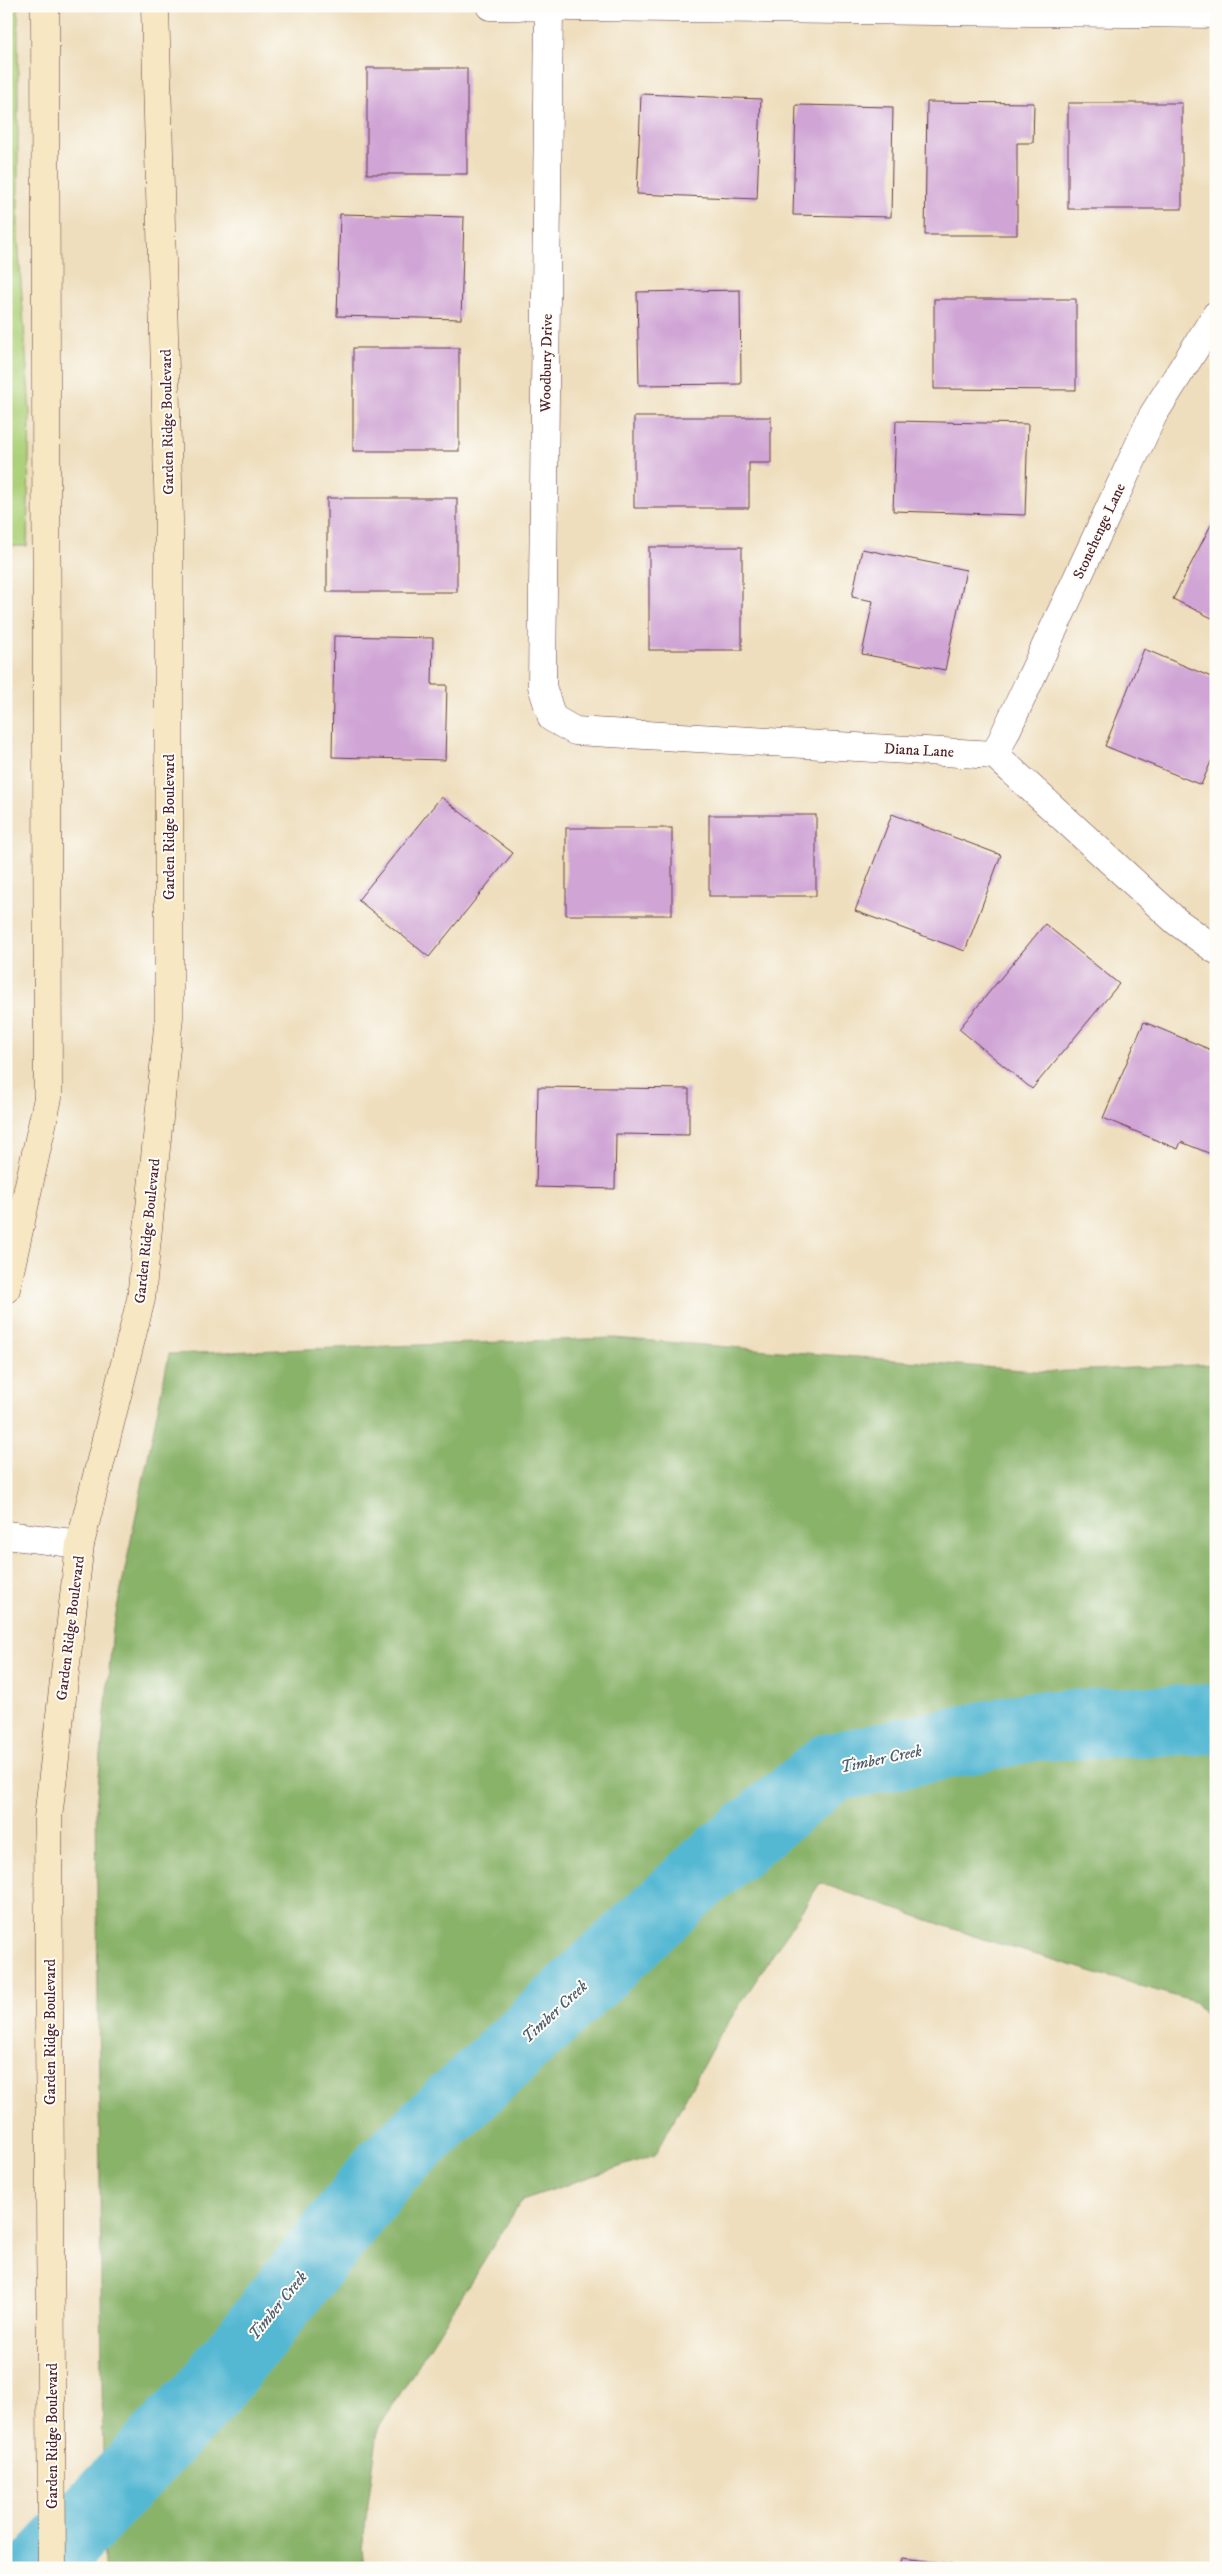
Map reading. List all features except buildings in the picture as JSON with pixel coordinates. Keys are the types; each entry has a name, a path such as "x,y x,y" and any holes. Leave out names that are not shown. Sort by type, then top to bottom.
{"main road":[{"path":"6,1289 48,1098 45,6"},
{"name":"Garden Ridge Boulevard","path":"52,2568 48,1818 80,1544 141,1299 169,1017 169,509 155,6"}],"street":[{"path":"490,6 1216,14"},
{"name":"Woodbury Drive","path":"549,7 542,686 552,718"},
{"name":"Stonehenge Lane","path":"995,755 1153,415 1216,315"},
{"name":"Diana Lane","path":"552,718 575,731 995,755"},
{"path":"995,755 1176,921 1216,950"},
{"path":"6,1534 80,1544"}],"green space":[{"path":"6,6 18,6 18,238 30,414 27,546 6,546"},
{"path":"614,1338 1048,1372 1216,1364 1216,2026 1195,2002 983,1939 820,1883 716,2041 655,2155 522,2200 378,2429 362,2549 364,2568 104,2568 96,1808 113,1628 169,1354"}],"waterway":[{"name":"Timber Creek","path":"41,2568 208,2392 388,2166 708,1868 830,1768 1034,1726 1216,1719"}]}
